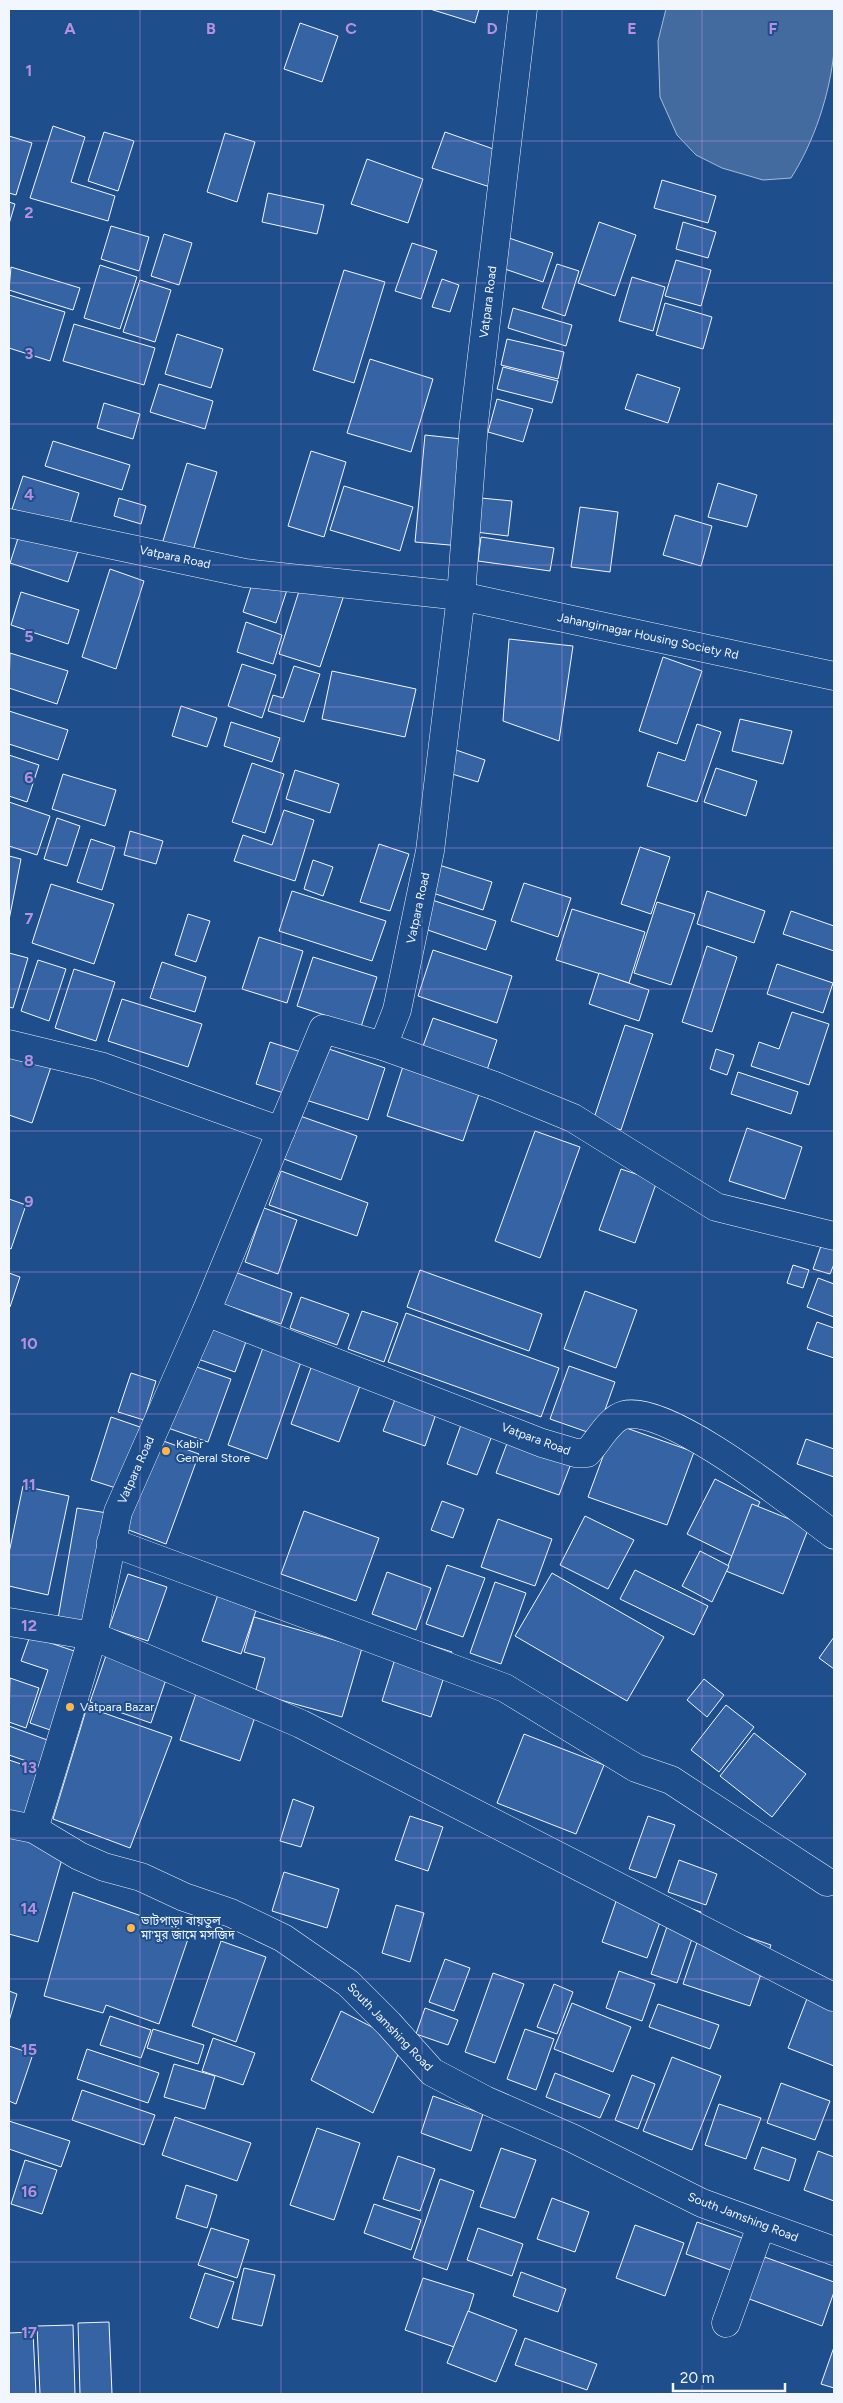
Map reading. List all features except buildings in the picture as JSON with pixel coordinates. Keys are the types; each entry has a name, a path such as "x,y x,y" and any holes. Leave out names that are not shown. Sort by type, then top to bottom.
{"street":[{"name":"Vatpara Road","path":"22,1826 92,1636 118,1512 206,1312 323,1029 383,1046 397,1010 430,851 461,596 474,423 523,9"},
{"name":"Vatpara Road","path":"9,523 245,573 461,596"},
{"name":"Jahangirnagar Housing Society Rd","path":"461,596 834,676"},
{"path":"9,1044 100,1066 282,1131"},
{"path":"383,1046 495,1086 573,1118 716,1207 834,1236"},
{"name":"Vatpara Road","path":"206,1312 542,1443 576,1453 587,1453 615,1418 626,1414 655,1418 676,1427 726,1456 834,1535"},
{"path":"111,1542 505,1688 636,1768 671,1780 827,1882"},
{"path":"9,1622 92,1636 301,1724 833,1997"},
{"name":"South Jamshing Road","path":"22,1826 104,1867 140,1877 184,1897 231,1913 283,1938 348,1983 389,2024 432,2072 485,2100 572,2138 702,2203 834,2251"},
{"path":"726,2323 761,2226"}],"water":[{"path":"666,9 834,9 834,51 825,101 807,149 791,178 763,180 722,168 696,155 677,135 660,97 658,41"}],"place":[{"name":"Kabir General Store","path":"166,1451"},
{"name":"Vatpara Bazar","path":"70,1707"},
{"name":"ভাটপাড়া বায়তুল মা'মুর জামে মসজিদ","path":"131,1928"}]}
